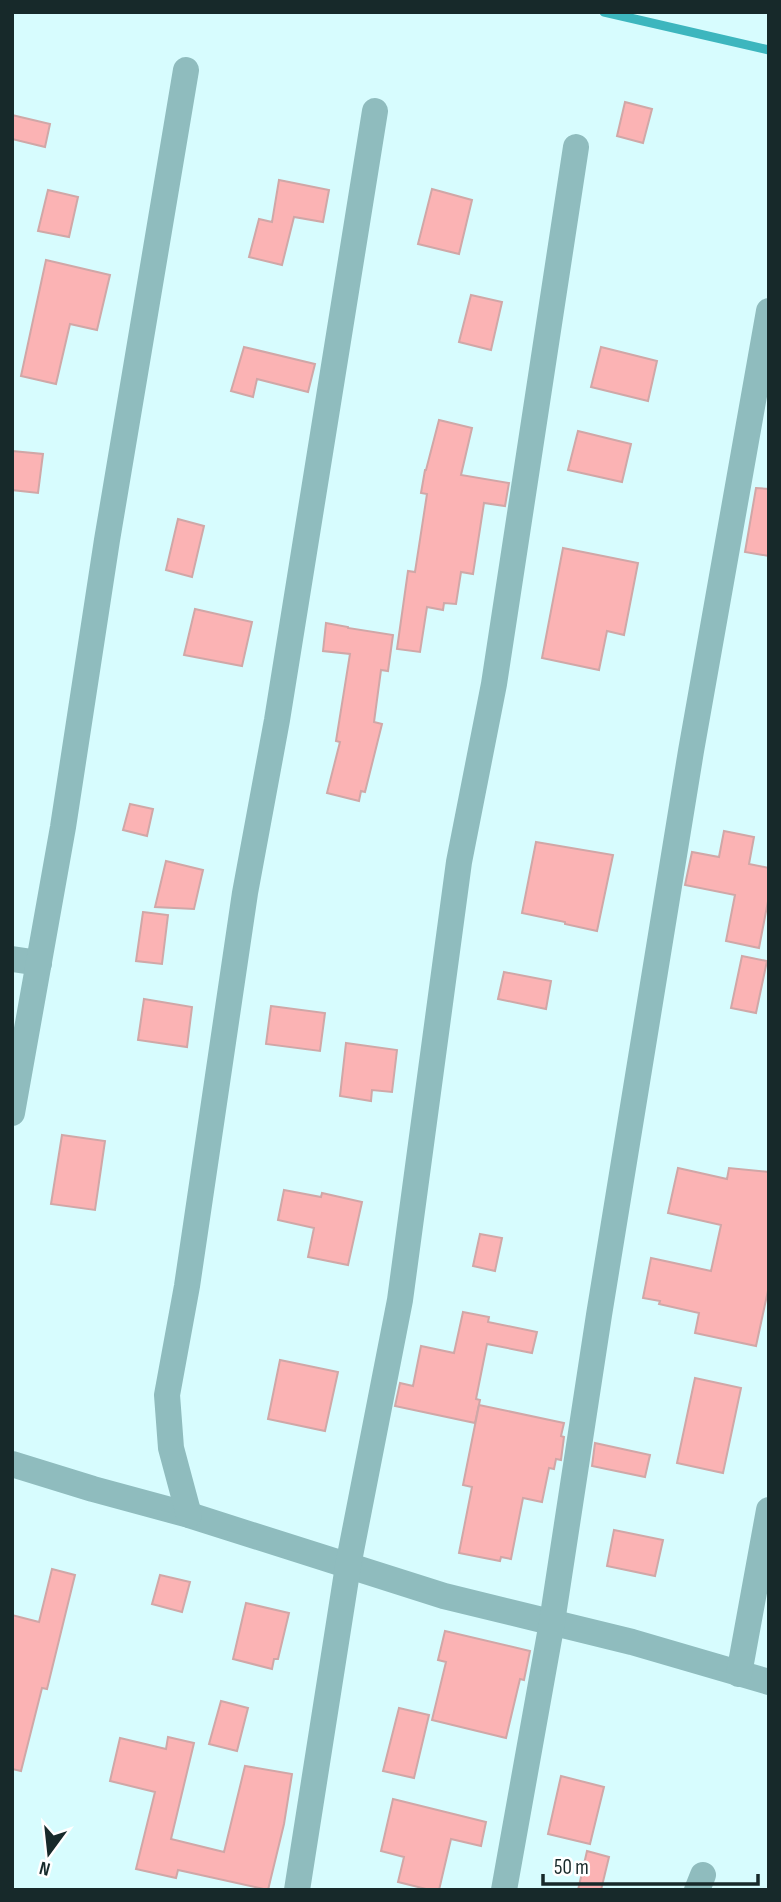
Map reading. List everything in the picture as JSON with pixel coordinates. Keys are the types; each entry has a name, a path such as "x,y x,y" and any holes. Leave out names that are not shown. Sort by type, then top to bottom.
{"street":[{"path":"12,1114 63,827 107,540 186,70"},
{"path":"189,1516 172,1448 167,1395 187,1286 245,893 279,706 374,111"},
{"path":"297,1890 348,1566 400,1300 459,862 494,684 576,147"},
{"path":"504,1890 552,1622 691,751 769,311"},
{"path":"12,959 39,963"},
{"path":"12,1464 444,1596 632,1642 769,1682"},
{"path":"739,1674 769,1510"}],"building":[{"path":"625,102 652,109 643,143 617,136"},
{"path":"12,115 50,124 45,147 12,139"},
{"path":"279,180 329,190 323,222 294,217 282,265 249,257 259,219 272,222"},
{"path":"432,189 472,200 459,254 418,244"},
{"path":"48,190 78,197 69,237 38,231"},
{"path":"46,260 110,275 97,330 70,324 56,384 21,376"},
{"path":"471,295 502,302 491,350 459,342"},
{"path":"244,347 315,364 308,392 257,379 253,397 231,391"},
{"path":"601,347 657,361 648,401 591,387"},
{"path":"439,420 472,428 461,475 509,483 505,506 484,503 473,574 461,572 456,604 444,603 443,610 427,607 420,652 397,649 408,571 415,572 427,494 421,493 425,470"},
{"path":"578,431 631,444 622,482 568,470"},
{"path":"12,451 43,454 38,493 12,490"},
{"path":"756,488 769,489 769,556 745,552"},
{"path":"178,519 204,526 192,577 166,570"},
{"path":"563,548 638,563 624,635 607,631 599,670 542,658"},
{"path":"195,609 252,622 242,666 184,655"},
{"path":"326,623 393,635 388,671 381,670 374,722 382,724 365,792 361,791 359,801 327,793 340,742 336,741 350,654 323,651"},
{"path":"130,804 153,809 147,836 123,830"},
{"path":"724,831 754,837 749,864 769,868 769,896 759,948 726,941 735,895 685,885 692,852 719,857"},
{"path":"536,842 613,855 597,931 522,913"},
{"path":"166,861 203,870 194,909 155,907"},
{"path":"143,912 168,915 162,964 136,961"},
{"path":"742,956 767,961 756,1013 731,1008"},
{"path":"504,972 551,981 546,1009 498,999"},
{"path":"144,999 192,1007 187,1047 138,1040"},
{"path":"271,1006 325,1013 320,1051 266,1044"},
{"path":"346,1043 397,1050 392,1092 372,1090 371,1101 340,1096"},
{"path":"62,1135 105,1141 95,1210 51,1204"},
{"path":"678,1168 727,1179 729,1168 769,1172 769,1286 756,1346 695,1333 699,1313 643,1298 651,1258 711,1271 721,1225 668,1213"},
{"path":"284,1190 321,1197 322,1193 362,1202 348,1265 308,1257 314,1228 278,1220"},
{"path":"480,1234 502,1238 495,1271 473,1266"},
{"path":"463,1312 489,1317 488,1322 537,1332 532,1353 487,1344 476,1399 480,1400 475,1423 395,1406 400,1383 413,1386 421,1346 454,1353"},
{"path":"280,1360 338,1372 325,1431 268,1419"},
{"path":"695,1378 741,1388 723,1473 677,1463"},
{"path":"479,1405 564,1423 561,1460 556,1459 554,1469 549,1468 542,1502 523,1498 511,1559 501,1557 500,1561 459,1553 472,1487 463,1485"},
{"path":"595,1443 650,1455 645,1477 592,1466"},
{"path":"614,1530 663,1540 655,1576 607,1566"},
{"path":"52,1569 75,1575 47,1689 42,1688 21,1771 12,1769 12,1615 39,1622"},
{"path":"160,1575 190,1582 182,1612 152,1604"},
{"path":"246,1603 289,1613 278,1659 274,1659 272,1669 233,1659"},
{"path":"445,1631 530,1651 524,1680 520,1679 506,1738 432,1720 446,1662 438,1660"},
{"path":"221,1701 248,1708 237,1751 209,1744"},
{"path":"399,1708 429,1715 414,1778 383,1771"},
{"path":"168,1737 194,1743 171,1839 224,1852 245,1766 292,1774 284,1824 268,1890 178,1870 176,1878 136,1869 155,1792 110,1781 120,1738 166,1749"},
{"path":"561,1776 604,1787 590,1844 548,1834"},
{"path":"393,1799 486,1822 481,1846 451,1839 439,1890 398,1882 404,1857 381,1851"},
{"path":"587,1851 609,1857 601,1890 578,1890"}],"waterway":[{"path":"604,12 769,50"}]}
